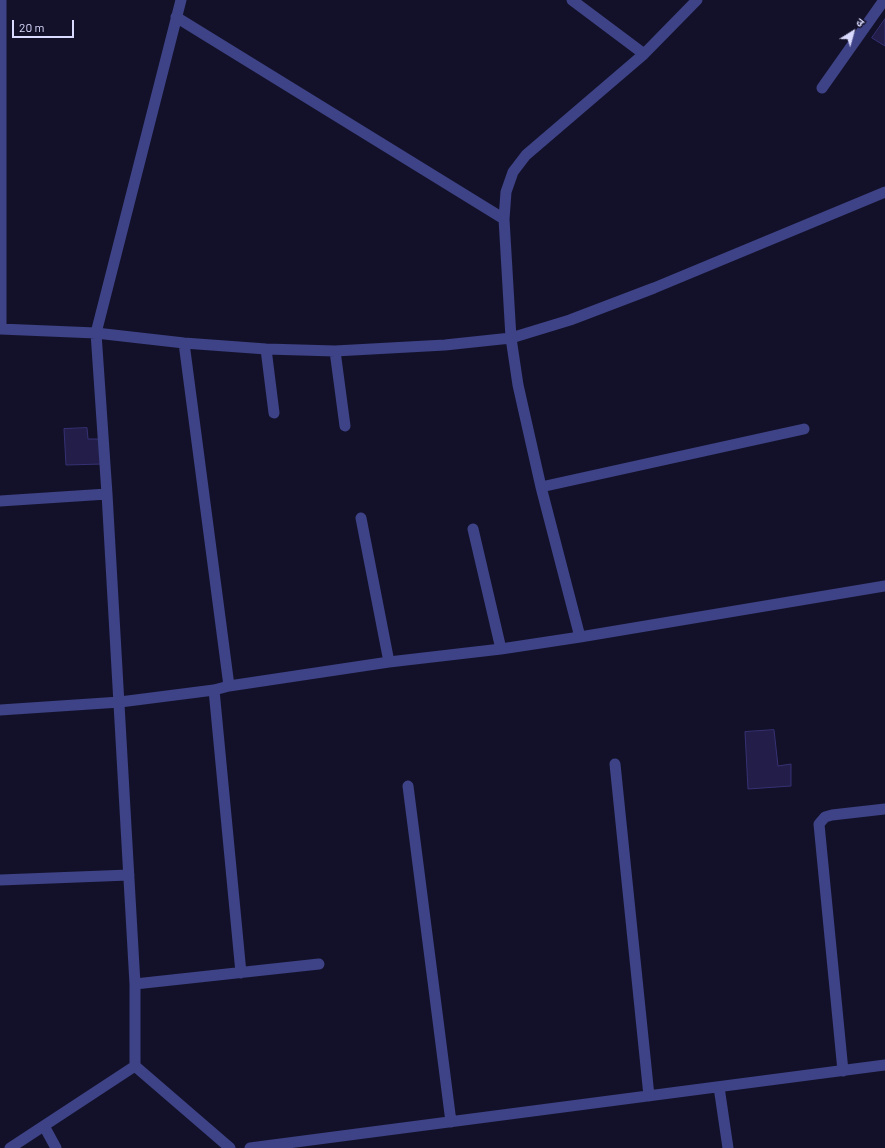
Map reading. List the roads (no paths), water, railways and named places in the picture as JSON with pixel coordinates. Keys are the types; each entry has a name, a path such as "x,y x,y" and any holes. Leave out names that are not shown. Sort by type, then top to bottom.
{"street":[{"path":"1,0 1,329 96,333 266,349 335,351 445,345 511,338 570,320 654,288 885,192"},
{"path":"181,0 96,333 120,702 135,984 135,1066 230,1148"},
{"path":"572,0 644,54"},
{"path":"580,637 541,487 518,386 511,338 504,219 506,192 513,172 526,155 644,54 697,0"},
{"path":"822,88 884,0"},
{"path":"176,17 504,219"},
{"path":"184,342 229,686"},
{"path":"266,349 274,413"},
{"path":"335,351 345,426"},
{"path":"541,487 804,429"},
{"path":"0,501 107,494"},
{"path":"361,518 389,662"},
{"path":"473,529 501,649"},
{"path":"0,710 120,702 214,690 229,686 389,662 501,649 580,637 885,586"},
{"path":"214,690 241,973"},
{"path":"615,764 648,1096"},
{"path":"408,786 451,1122"},
{"path":"843,1071 819,824 825,817 832,815 885,808"},
{"path":"0,880 129,875"},
{"path":"135,984 319,964"},
{"path":"250,1148 885,1065"},
{"path":"10,1148 135,1066"},
{"path":"719,1087 728,1148"},
{"path":"44,1126 56,1148"}]}
